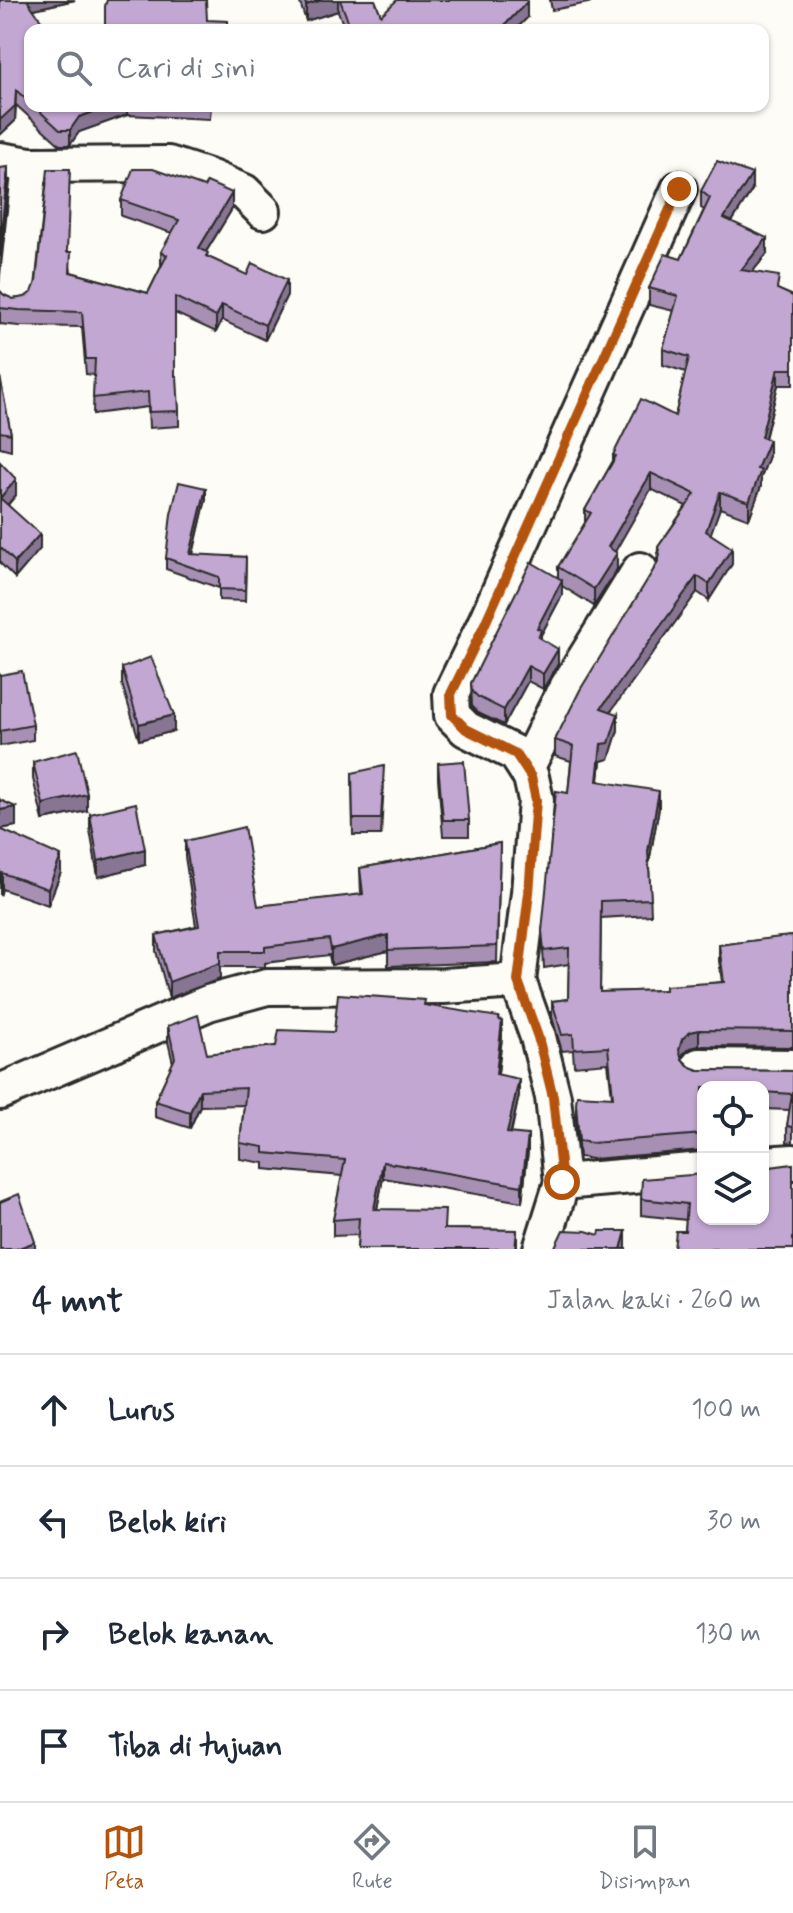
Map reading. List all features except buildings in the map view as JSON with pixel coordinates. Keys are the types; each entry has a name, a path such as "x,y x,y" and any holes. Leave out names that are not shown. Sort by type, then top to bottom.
{"street":[{"path":"16,295 15,162 168,164 244,192 263,211"},
{"path":"541,1249 562,1182 553,1097 538,1037 518,981 536,800 531,777 516,754 466,729 452,715 451,694 679,189"},
{"path":"526,769 562,696 640,570"},
{"path":"0,1092 208,1003 267,987 444,986 518,981"},
{"path":"699,1066 793,1067"},
{"path":"769,1164 793,1162"},
{"path":"562,1182 697,1171"}],"route":[{"path":"562,1182 553,1097 538,1037 518,981 536,800 531,777 516,754 466,729 452,715 451,694 679,189"}]}
